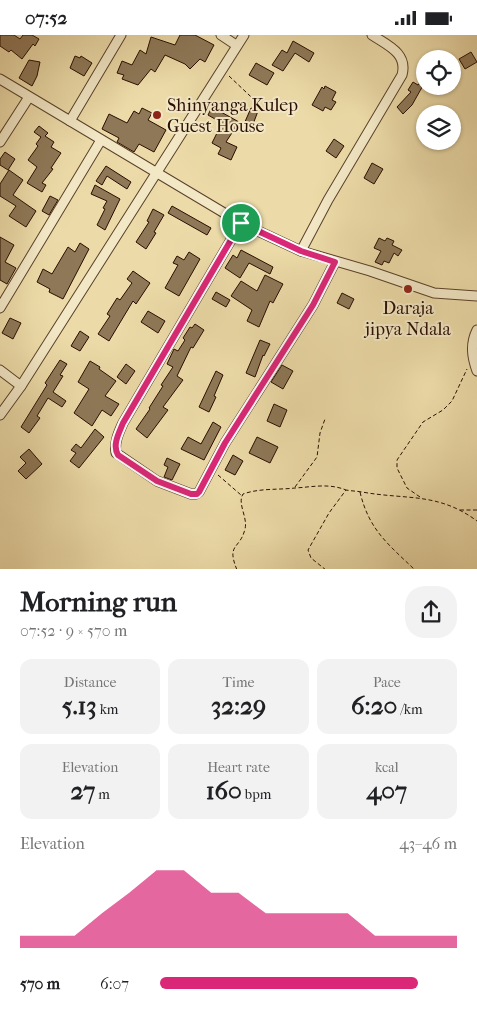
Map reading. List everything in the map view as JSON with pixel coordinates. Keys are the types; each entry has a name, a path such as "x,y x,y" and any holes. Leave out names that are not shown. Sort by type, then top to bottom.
{"street":[{"path":"70,121 119,35"},
{"path":"221,35 236,45"},
{"path":"0,415 21,386 158,173 221,69 244,35"},
{"path":"301,251 328,200 402,75 404,67 400,55 372,35"},
{"path":"0,79 241,223 301,251 370,271 434,293 477,296"},
{"path":"0,142 29,97"},
{"path":"0,308 101,140"},
{"path":"241,223 123,423 115,444 118,455 157,481 191,494 199,492 265,379 313,305 335,262"},
{"path":"477,330 472,343 477,371"},
{"path":"0,370 21,386"}],"path":[{"path":"221,69 266,111"},
{"path":"420,497 408,488 397,468 397,460 423,422 443,410 452,401 473,355"},
{"path":"295,489 317,457 319,437 325,419"},
{"path":"212,467 220,479 242,495 245,529 232,550 232,556 237,569"},
{"path":"242,495 258,491 329,486 395,497 420,497 447,503 477,521"},
{"path":"326,569 311,558 308,550 329,513 346,490"},
{"path":"360,491 369,520 379,535 415,569"},
{"path":"459,509 477,510"}],"building":[{"path":"0,35 14,35 20,39 23,35 32,35 39,39 22,59 11,50 9,52 0,46"},
{"path":"180,35 195,35 214,45 205,62 200,59 190,69 185,64 165,55 155,72 151,69 138,85 122,79 124,75 117,73 122,61 132,65 140,50 146,54 151,37 175,45"},
{"path":"293,41 314,53 309,62 295,53 283,71 272,65 282,50 287,53"},
{"path":"471,52 477,62 465,69 461,62 461,58"},
{"path":"75,56 80,58 81,56 92,63 84,76 70,68"},
{"path":"29,60 40,62 37,76 32,86 19,78"},
{"path":"256,63 274,73 267,85 249,75"},
{"path":"413,82 416,84 416,95 418,95 412,105 403,114 397,107 411,92 408,90"},
{"path":"325,86 336,92 332,100 336,102 331,110 325,107 323,111 312,105 322,87 324,89"},
{"path":"212,107 239,122 226,142 237,147 231,160 218,154 221,148 212,143 222,123 208,115"},
{"path":"142,108 152,113 148,120 166,130 154,152 139,144 134,152 117,142 119,138 102,129 109,114 127,123 134,111 139,114"},
{"path":"251,108 258,111 252,127 244,124"},
{"path":"39,126 48,133 45,136 54,142 51,147 61,153 51,168 53,169 42,183 46,185 42,192 27,183 37,167 28,160 38,146 36,144 41,137 34,132"},
{"path":"334,139 344,146 336,158 326,151"},
{"path":"5,152 15,159 8,170 0,165 0,159"},
{"path":"372,163 383,169 374,184 364,178"},
{"path":"106,166 131,182 127,189 107,176 102,185 96,181"},
{"path":"9,170 23,180 13,195 36,211 26,227 9,216 16,206 0,196 0,184"},
{"path":"95,185 120,199 105,230 97,225 107,201 91,194"},
{"path":"50,196 58,200 49,215 42,211"},
{"path":"172,206 211,228 207,235 168,213"},
{"path":"153,209 164,215 146,249 136,242 149,222 147,221"},
{"path":"0,237 14,245 5,262 16,268 7,284 0,280"},
{"path":"379,238 385,241 387,238 394,241 392,245 402,250 398,256 394,253 389,263 384,261 382,265 375,262 381,251 374,248"},
{"path":"80,243 89,249 63,299 49,292 50,289 37,282 43,269 52,274 68,247 75,252"},
{"path":"241,250 273,267 270,274 249,263 240,278 225,268 233,255 237,258"},
{"path":"189,252 200,259 179,296 165,288 178,265 173,263 177,256 184,260"},
{"path":"133,271 150,283 136,304 133,301 109,341 98,334 110,316 107,314 117,298 120,300 132,283 127,279"},
{"path":"265,275 283,284 273,303 270,301 259,327 247,321 252,310 231,296 241,281 257,291"},
{"path":"216,292 230,300 226,307 212,299"},
{"path":"342,293 354,299 349,309 337,303"},
{"path":"148,311 165,321 158,333 141,322"},
{"path":"10,318 21,323 13,339 2,333"},
{"path":"195,324 204,330 193,348 191,347 177,376 183,380 163,407 168,410 147,438 136,429 150,409 163,386 161,385 173,367 167,364 174,349 178,351 185,340 183,338 190,327 192,328"},
{"path":"80,331 89,337 80,351 71,346"},
{"path":"260,340 270,344 263,355 255,377 246,373"},
{"path":"60,360 67,364 60,375 63,376 53,392 66,401 62,407 48,398 37,416 40,418 29,433 21,427"},
{"path":"90,361 116,381 105,396 119,404 111,416 102,410 92,426 74,413 89,389 78,382"},
{"path":"126,364 135,371 126,384 117,377"},
{"path":"282,365 293,371 283,389 271,382"},
{"path":"216,371 223,375 209,412 199,407"},
{"path":"274,404 287,410 280,427 267,421"},
{"path":"213,422 221,427 204,460 181,449 188,437 201,444"},
{"path":"95,429 104,437 79,468 70,461 76,453 71,450 76,444 81,448"},
{"path":"257,437 278,447 270,463 249,453"},
{"path":"29,449 42,464 26,479 18,471 26,463 20,457"},
{"path":"233,455 243,461 235,475 225,470"},
{"path":"167,458 180,464 172,480 164,477 168,467 164,465"}],"place":[{"name":"Shinyanga Kulep Guest House","path":"157,115"},
{"name":"Daraja jipya Ndala","path":"408,289"}],"route":[{"path":"241,223 301,251 335,262 313,305 225,443 199,492 191,494 157,481 118,455 115,444 123,423 241,223"}]}
